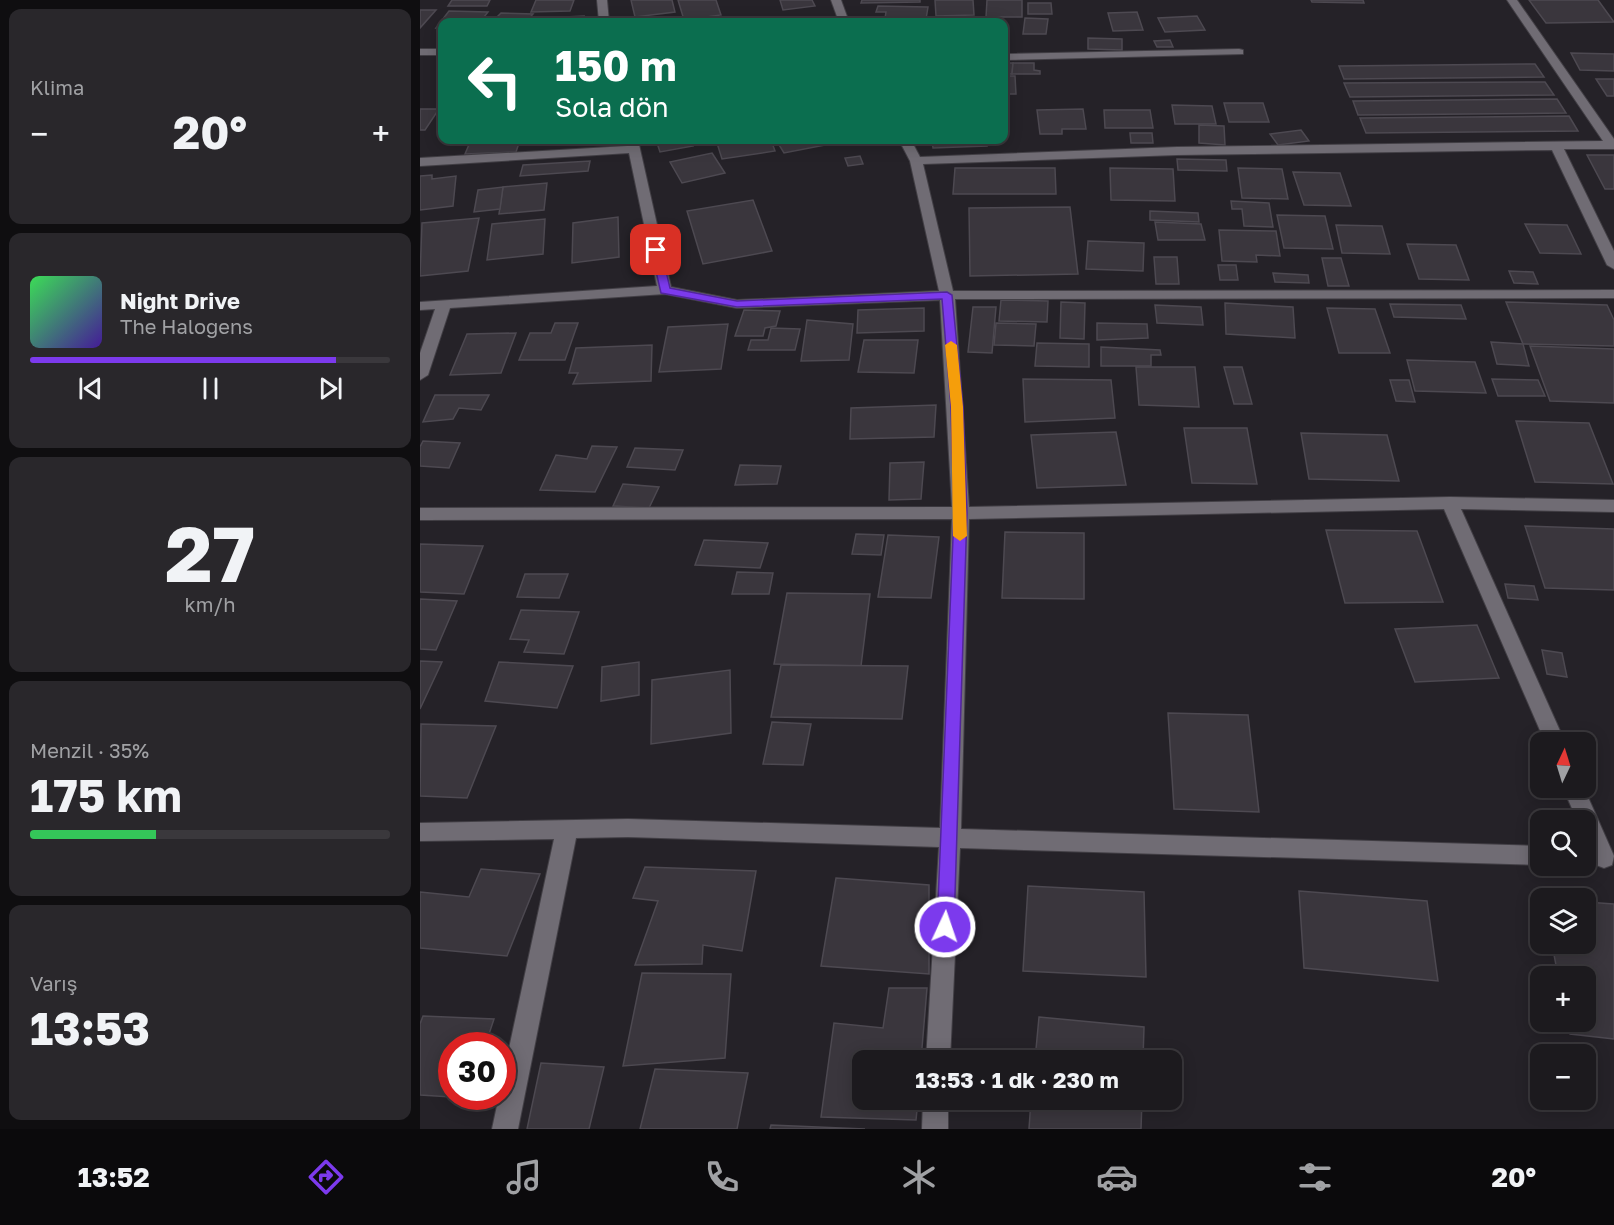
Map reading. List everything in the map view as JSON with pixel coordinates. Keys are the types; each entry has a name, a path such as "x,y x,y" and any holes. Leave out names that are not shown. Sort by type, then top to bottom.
{"street":[{"path":"602,0 604,18"},
{"path":"836,0 843,18"},
{"path":"1512,0 1613,145"},
{"path":"420,52 438,52"},
{"path":"1008,57 1239,52"},
{"path":"420,162 633,144 665,290"},
{"path":"908,144 916,161 947,295 957,407 960,513 950,837 939,1050"},
{"path":"916,161 1200,150 1613,145"},
{"path":"1556,146 1614,265"},
{"path":"420,306 443,307 665,290 737,304 947,295 1614,294"},
{"path":"420,375 443,307"},
{"path":"1450,503 1551,732"},
{"path":"420,514 960,513 1450,503 1614,506"},
{"path":"1578,798 1601,858"},
{"path":"420,832 628,828 1530,856"},
{"path":"505,1129 567,830"},
{"path":"935,1129 936,1110"}],"building":[{"path":"452,0 490,0 487,6 448,6"},
{"path":"536,0 574,0 570,11 531,12"},
{"path":"631,0 672,0 675,12 635,17"},
{"path":"678,0 716,0 721,15 699,18 683,18"},
{"path":"780,0 812,0 815,6 783,10"},
{"path":"862,0 920,0 920,2 861,3"},
{"path":"935,0 973,0 974,15 936,16"},
{"path":"987,0 1022,0 1022,17 986,17"},
{"path":"1311,0 1363,0 1364,3 1312,2"},
{"path":"1529,0 1598,0 1614,22 1546,23"},
{"path":"1028,3 1051,3 1052,14 1028,14"},
{"path":"878,6 928,7 926,18 885,18 886,12 876,12"},
{"path":"420,10 436,10 420,28"},
{"path":"449,11 488,12 483,18 444,18"},
{"path":"1137,12 1143,30 1113,31 1108,13"},
{"path":"501,13 533,14 530,18 496,18"},
{"path":"584,16 583,18 544,18"},
{"path":"1197,16 1205,30 1165,32 1158,18"},
{"path":"1025,18 1048,19 1046,34 1023,34"},
{"path":"1088,38 1122,39 1122,50 1088,49"},
{"path":"1170,40 1173,47 1157,47 1154,41"},
{"path":"1571,53 1614,54 1614,71 1580,70"},
{"path":"1008,63 1013,63 1012,74 1008,74"},
{"path":"1013,63 1034,63 1034,70 1040,71 1040,74 1012,74"},
{"path":"1535,64 1544,77 1344,79 1339,66"},
{"path":"1008,76 1015,76 1016,94 1008,94"},
{"path":"1596,79 1614,79 1614,96 1607,96"},
{"path":"1545,82 1554,95 1350,97 1344,83"},
{"path":"1557,99 1566,113 1358,115 1353,101"},
{"path":"1224,103 1263,103 1269,122 1229,122"},
{"path":"1172,105 1212,106 1216,124 1175,124"},
{"path":"420,109 438,109 425,130 420,130"},
{"path":"1083,109 1086,129 1062,129 1062,134 1040,134 1037,110"},
{"path":"1104,110 1150,110 1153,128 1105,128"},
{"path":"1569,116 1578,131 1366,133 1360,118"},
{"path":"1199,125 1224,126 1225,145 1199,143"},
{"path":"1301,130 1309,141 1278,145 1270,134"},
{"path":"1130,133 1152,133 1153,143 1131,143"},
{"path":"469,144 519,144 516,152 465,154"},
{"path":"657,144 692,144 693,146 660,152"},
{"path":"717,144 772,144 775,151 722,159"},
{"path":"778,144 830,144 784,153"},
{"path":"932,144 987,144 987,146 933,148"},
{"path":"712,153 725,173 682,183 670,162"},
{"path":"1587,155 1614,155 1614,189 1605,189"},
{"path":"860,156 863,164 848,166 845,158"},
{"path":"1177,159 1226,160 1227,171 1178,170"},
{"path":"590,161 588,171 520,176 523,165"},
{"path":"955,168 1055,168 1056,194 953,194"},
{"path":"1110,168 1173,169 1175,201 1111,200"},
{"path":"1238,168 1282,169 1288,199 1242,198"},
{"path":"1293,172 1340,173 1351,206 1304,205"},
{"path":"432,175 432,179 456,176 453,206 420,210 420,176"},
{"path":"547,183 544,210 499,214 503,187"},
{"path":"503,187 500,209 474,212 478,190"},
{"path":"753,200 772,251 703,264 687,211"},
{"path":"1231,201 1269,203 1273,227 1244,226 1242,209 1232,209"},
{"path":"1070,207 1078,274 970,276 969,208"},
{"path":"1150,211 1198,213 1199,222 1150,220"},
{"path":"1277,215 1325,216 1333,249 1284,248"},
{"path":"618,217 619,257 572,263 573,223"},
{"path":"479,218 468,271 420,276 422,223"},
{"path":"545,219 543,254 487,260 492,224"},
{"path":"1155,222 1201,224 1205,240 1158,240"},
{"path":"1525,224 1567,225 1581,254 1540,253"},
{"path":"1336,225 1382,226 1390,254 1342,253"},
{"path":"1219,230 1276,231 1280,256 1256,255 1257,262 1222,261"},
{"path":"1088,241 1144,243 1143,271 1086,269"},
{"path":"1407,244 1456,245 1469,280 1419,279"},
{"path":"1154,257 1177,257 1179,284 1156,284"},
{"path":"1322,258 1341,258 1349,286 1328,286"},
{"path":"1218,265 1236,265 1238,280 1220,280"},
{"path":"1509,271 1533,272 1538,284 1514,283"},
{"path":"1273,273 1308,275 1309,283 1275,282"},
{"path":"1001,300 1048,301 1047,322 999,321"},
{"path":"1061,302 1085,303 1084,339 1060,338"},
{"path":"1506,302 1607,305 1614,320 1614,346 1523,344"},
{"path":"1225,303 1293,307 1295,338 1226,334"},
{"path":"1390,304 1461,305 1466,319 1394,317"},
{"path":"1155,305 1201,307 1203,325 1157,323"},
{"path":"973,307 996,307 992,353 968,352"},
{"path":"924,308 924,331 857,333 858,310"},
{"path":"1327,308 1375,309 1390,353 1339,353"},
{"path":"744,310 780,311 776,326 765,328 763,336 735,336"},
{"path":"807,320 853,324 849,360 801,361"},
{"path":"555,323 578,323 565,360 519,360 530,333 551,333"},
{"path":"996,323 1036,324 1034,346 994,345"},
{"path":"1097,323 1147,324 1148,338 1097,340"},
{"path":"728,324 721,369 659,372 668,327"},
{"path":"771,328 800,329 795,350 748,350 751,340 768,340"},
{"path":"516,333 501,373 450,375 467,334"},
{"path":"864,340 918,340 914,373 858,372"},
{"path":"1491,342 1523,344 1529,366 1497,364"},
{"path":"1037,343 1089,344 1089,367 1035,366"},
{"path":"652,345 651,381 573,384 578,373 569,373 576,348"},
{"path":"1530,346 1614,349 1614,403 1550,401"},
{"path":"1101,347 1160,350 1161,355 1151,355 1151,366 1101,366"},
{"path":"1407,360 1475,362 1486,393 1415,391"},
{"path":"1136,367 1195,367 1199,407 1139,405"},
{"path":"1224,367 1242,367 1252,404 1234,404"},
{"path":"1023,379 1111,380 1115,418 1025,422"},
{"path":"1492,379 1538,380 1545,396 1498,396"},
{"path":"1390,380 1409,380 1415,402 1396,401"},
{"path":"435,395 489,395 481,410 459,408 453,419 423,422"},
{"path":"936,405 934,437 850,439 851,408"},
{"path":"1516,421 1589,423 1613,484 1535,482"},
{"path":"1184,428 1247,428 1257,484 1192,483"},
{"path":"1116,432 1126,485 1037,488 1031,435"},
{"path":"1301,433 1387,435 1399,481 1309,479"},
{"path":"423,441 460,443 449,468 420,466 420,447"},
{"path":"592,446 617,447 595,492 540,490 556,455 587,459"},
{"path":"635,448 683,450 675,470 627,467"},
{"path":"924,462 921,499 889,500 890,463"},
{"path":"740,465 781,466 777,484 735,485"},
{"path":"623,484 659,487 649,508 613,506"},
{"path":"1525,526 1614,529 1614,590 1545,588"},
{"path":"1326,530 1417,531 1443,602 1345,603"},
{"path":"1005,532 1084,533 1084,599 1002,598"},
{"path":"856,534 884,535 881,555 852,554"},
{"path":"888,535 939,537 931,598 878,597"},
{"path":"704,540 768,543 760,568 695,565"},
{"path":"420,544 483,546 464,594 420,592"},
{"path":"737,572 773,573 769,594 732,594"},
{"path":"525,574 568,574 559,598 517,597"},
{"path":"1505,584 1534,586 1538,600 1508,598"},
{"path":"787,593 870,594 861,666 774,664"},
{"path":"420,599 457,601 436,650 420,649"},
{"path":"521,610 579,612 564,654 524,652 529,640 510,639"},
{"path":"1477,625 1499,678 1415,682 1395,629"},
{"path":"1542,650 1562,653 1567,677 1547,674"},
{"path":"420,661 442,662 420,709"},
{"path":"499,662 573,666 557,708 485,701"},
{"path":"639,662 639,695 601,701 602,667"},
{"path":"781,665 908,666 902,719 771,717"},
{"path":"730,670 731,733 651,744 652,680"},
{"path":"1168,713 1248,715 1259,812 1174,809"},
{"path":"772,722 811,724 803,765 763,764"},
{"path":"421,724 496,726 467,798 420,796"},
{"path":"645,867 756,871 742,951 703,945 702,964 635,965 658,901 633,898"},
{"path":"481,869 540,874 507,956 420,948 420,892 469,897"},
{"path":"836,878 929,885 929,974 821,966"},
{"path":"1028,886 1144,892 1146,977 1023,971"},
{"path":"1299,891 1427,901 1438,981 1304,968"},
{"path":"1596,903 1614,904 1614,1039 1570,1034 1570,1032 1596,1032 1596,966 1556,966 1554,954 1596,954"},
{"path":"642,973 731,974 725,1058 623,1066"},
{"path":"889,988 927,988 922,1050 852,1050 852,1110 917,1110 916,1120 821,1117 834,1023 883,1028"},
{"path":"423,1016 494,1019 490,1032 438,1032 438,1096 420,1095 420,1024"},
{"path":"1039,1017 1144,1027 1143,1050 1036,1050"},
{"path":"541,1063 604,1067 589,1129 527,1129"},
{"path":"655,1069 748,1073 737,1129 640,1129"},
{"path":"1030,1110 1142,1110 1141,1129 1029,1129"},
{"path":"771,1125 865,1129 770,1129"}],"slow traffic":[{"path":"951,345 957,407 960,536"}],"route":[{"path":"656,250 665,290 737,304 947,295 957,407 960,513 945,927"}]}
